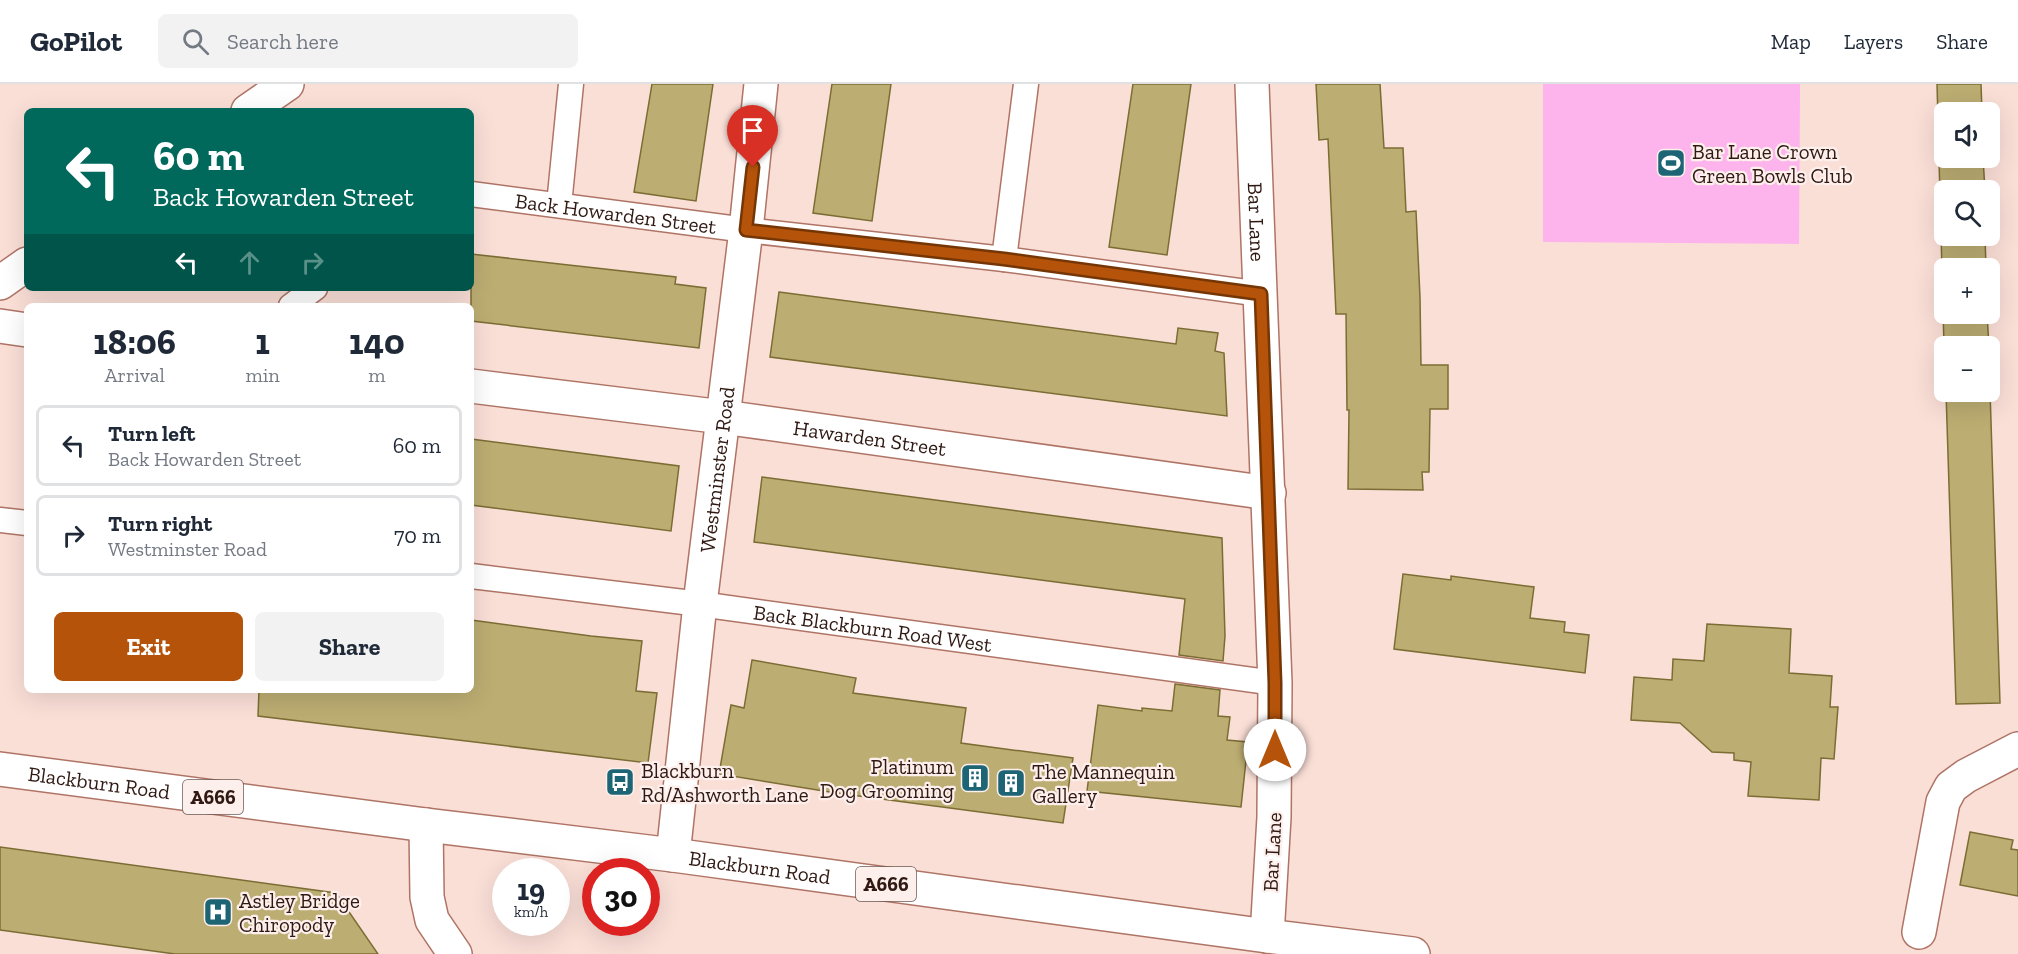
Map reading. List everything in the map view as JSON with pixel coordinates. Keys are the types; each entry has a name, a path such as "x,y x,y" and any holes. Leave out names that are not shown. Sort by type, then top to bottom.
{"main road":[{"path":"252,108 287,84"},
{"name":"Westminster Road","path":"674,855 700,604 746,230 761,84"},
{"name":"Bar Lane","path":"1252,84 1275,683 1274,817 1267,936"},
{"path":"0,283 24,266"},
{"path":"0,326 24,330"},
{"name":"Hawarden Street","path":"474,386 723,417 1269,493"},
{"path":"1919,932 1942,802 1951,787 1966,776 2018,749"},
{"name":"Blackburn Road","path":"0,769 674,855 1267,936 1344,950 1413,954"},
{"path":"426,825 427,897 432,920 455,954"}],"lane":[{"path":"559,205 571,84"},
{"path":"1004,259 1026,84"},
{"name":"Back Howarden Street","path":"474,194 746,230 1004,259 1261,294"},
{"path":"295,303 311,291"},
{"path":"0,520 24,523"},
{"name":"Back Blackburn Road West","path":"474,576 700,604 1275,683"}],"shaded area":[{"name":"Bar Lane Crown Green Bowls Club","path":"1543,84 1800,84 1799,244 1543,242"}],"building":[{"path":"652,84 713,84 696,201 634,192"},
{"path":"832,84 891,84 872,221 813,213"},
{"path":"1133,84 1191,84 1167,255 1109,247"},
{"path":"1316,84 1380,84 1384,148 1403,148 1406,212 1416,211 1421,365 1448,365 1448,409 1430,409 1429,472 1422,472 1423,490 1348,489 1349,410 1347,410 1346,314 1336,314 1328,139 1319,140"},
{"path":"1937,84 1981,84 1982,102 1937,102"},
{"path":"1939,168 1984,168 1984,180 1940,180"},
{"path":"1941,246 1985,246 1986,258 1942,258"},
{"path":"474,254 676,277 675,284 706,288 699,348 474,321 474,303 471,303 471,291 474,291"},
{"path":"779,292 1176,344 1178,328 1218,333 1215,351 1224,353 1227,416 770,357"},
{"path":"1943,324 1988,324 1988,336 1944,336"},
{"path":"1946,402 1990,402 2000,703 1956,704"},
{"path":"474,439 679,466 671,531 474,505"},
{"path":"762,477 1222,538 1225,636 1223,661 1179,655 1185,599 754,542"},
{"path":"1403,574 1451,580 1451,576 1534,587 1530,618 1565,622 1564,632 1589,635 1585,673 1394,649"},
{"path":"474,620 642,641 636,691 657,693 648,763 258,716 259,693 474,693"},
{"path":"1707,624 1791,629 1789,673 1832,676 1830,707 1838,707 1834,759 1821,758 1819,800 1748,796 1751,762 1734,760 1734,753 1712,752 1680,723 1631,720 1634,677 1672,680 1673,659 1704,661"},
{"path":"752,660 856,678 853,693 966,708 961,743 1073,758 1063,823 836,793 719,774 731,705 744,708"},
{"path":"1175,684 1220,690 1218,716 1230,717 1227,740 1248,742 1241,807 1087,791 1098,705 1142,711 1142,708 1172,711"},
{"path":"1970,832 2013,840 2011,849 2018,850 2018,896 1960,885"},
{"path":"0,847 336,893 378,954 175,954 0,930"}],"place":[{"name":"Bar Lane Crown Green Bowls Club","path":"1671,163"},
{"name":"Platinum Dog Grooming","path":"975,778"},
{"name":"Blackburn Rd/Ashworth Lane","path":"620,782"},
{"name":"The Mannequin Gallery","path":"1011,783"},
{"name":"Astley Bridge Chiropody","path":"218,912"}],"route":[{"path":"753,167 746,230 1004,259 1261,294 1275,683 1275,750"}]}
